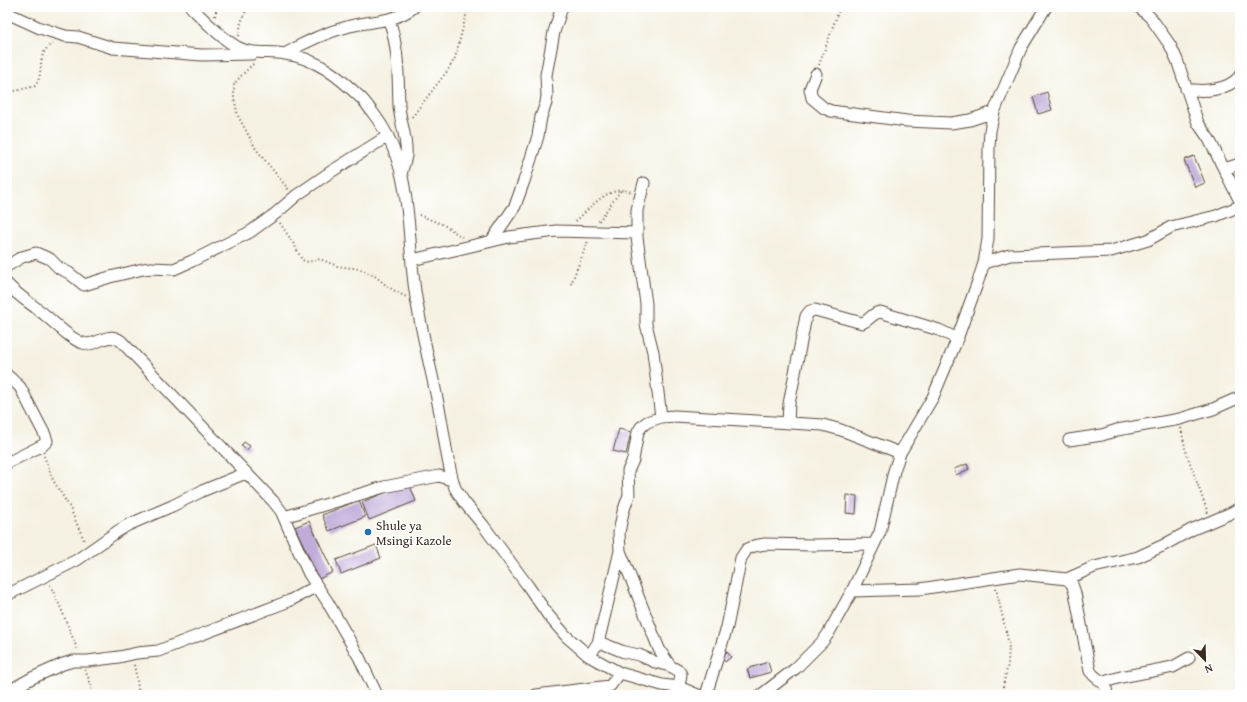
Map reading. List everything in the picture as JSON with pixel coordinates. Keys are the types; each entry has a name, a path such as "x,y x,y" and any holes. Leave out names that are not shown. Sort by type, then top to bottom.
{"street":[{"path":"191,7 212,27 238,47 262,53"},
{"path":"285,54 302,43 321,35 350,26 389,20 415,7"},
{"path":"492,240 515,206 538,136 541,117 547,96 546,75 554,32 562,7"},
{"path":"761,695 796,668 823,641 832,629 880,532 894,471 900,453 933,397 958,338 984,263 988,239 988,147 994,112 1021,48 1046,7"},
{"path":"1139,7 1142,8 1151,18 1170,45 1177,60 1198,123 1209,139 1240,200"},
{"path":"7,13 40,28 66,36 78,37 113,48 202,55 244,55 262,53 285,54 314,61 332,71 362,98 388,136 402,171 411,239 417,302 452,480 455,488 548,615 566,636 589,656 620,672 662,685 679,687 698,695"},
{"path":"389,20 394,34 397,52 399,108 406,154 402,171"},
{"path":"816,74 810,89 812,98 820,105 831,111 907,121 951,123 970,120 994,112"},
{"path":"1186,89 1198,91 1218,89 1234,83 1240,76"},
{"path":"7,266 22,257 36,253 50,259 59,268 69,273 84,285 143,269 152,268 171,270 250,232 275,214 294,197 388,136"},
{"path":"1224,169 1240,164"},
{"path":"644,183 637,210 637,233 646,304 646,324 653,352 661,417"},
{"path":"984,263 1010,255 1111,251 1148,240 1171,227 1205,219 1240,206"},
{"path":"412,260 492,240 525,235 564,231 637,233"},
{"path":"9,289 81,343 92,344 109,337 121,341 278,506 309,574 327,601 377,695"},
{"path":"788,422 789,404 806,314 810,311 815,310 862,323 877,312 880,312 939,330 958,338"},
{"path":"7,375 20,386 46,435 47,441 43,445 7,464"},
{"path":"1069,440 1102,435 1117,430 1180,419 1240,397"},
{"path":"589,656 598,643 620,551 619,533 623,512 629,495 628,471 633,460 638,432 647,422 661,417 675,416 823,425 860,437 900,453"},
{"path":"7,595 45,575 71,564 128,525 172,506 202,490 246,473"},
{"path":"284,517 378,489 439,476 452,480"},
{"path":"852,591 920,590 1020,574 1067,579 1094,567 1138,557 1191,530 1240,508"},
{"path":"706,695 727,627 741,558 747,549 765,544 874,544"},
{"path":"620,551 659,650 670,666"},
{"path":"1067,579 1072,584 1075,593 1090,671 1094,678 1104,682 1121,677 1173,667 1189,658"},
{"path":"7,692 32,678 73,661 88,661 162,650 289,601 317,586"},
{"path":"598,643 624,652 639,655 680,671 679,687"},
{"path":"536,695 610,690 620,672"},
{"path":"1104,682 1107,688 1107,695"}],"path":[{"path":"238,47 240,27 248,7"},
{"path":"402,129 438,84 455,58 466,16 470,7"},
{"path":"816,74 822,53 840,7"},
{"path":"7,93 35,86 40,79 41,57 49,46 66,36"},
{"path":"262,53 234,84 234,98 237,112 256,149 294,197"},
{"path":"571,284 592,232 621,190"},
{"path":"564,231 597,200 621,190 640,194"},
{"path":"407,208 444,225 476,245"},
{"path":"275,214 302,260 308,262 320,259 337,266 360,269 375,276 388,287 417,302"},
{"path":"1180,419 1186,452 1211,522"},
{"path":"43,445 46,461 53,480 69,506 85,542 85,555"},
{"path":"45,575 60,606 92,687 90,692 91,695"},
{"path":"988,579 997,589 1009,645 1008,664 1000,695"},
{"path":"130,655 137,680 139,695"}],"building":[{"path":"1047,92 1052,110 1038,114 1033,97"},
{"path":"1194,156 1205,183 1195,187 1184,160"},
{"path":"619,429 631,432 626,454 613,451"},
{"path":"244,442 250,446 247,450 241,446"},
{"path":"967,464 969,469 956,475 954,469"},
{"path":"409,483 416,501 369,520 362,502"},
{"path":"847,495 857,496 856,514 846,513"},
{"path":"359,500 365,517 329,531 322,515"},
{"path":"309,521 333,572 319,579 295,527"},
{"path":"376,545 381,558 341,574 336,560"},
{"path":"727,652 731,657 725,662 721,656"},
{"path":"768,662 771,672 750,678 747,669"}],"place":[{"name":"Shule ya Msingi Kazole","path":"368,532"}]}
